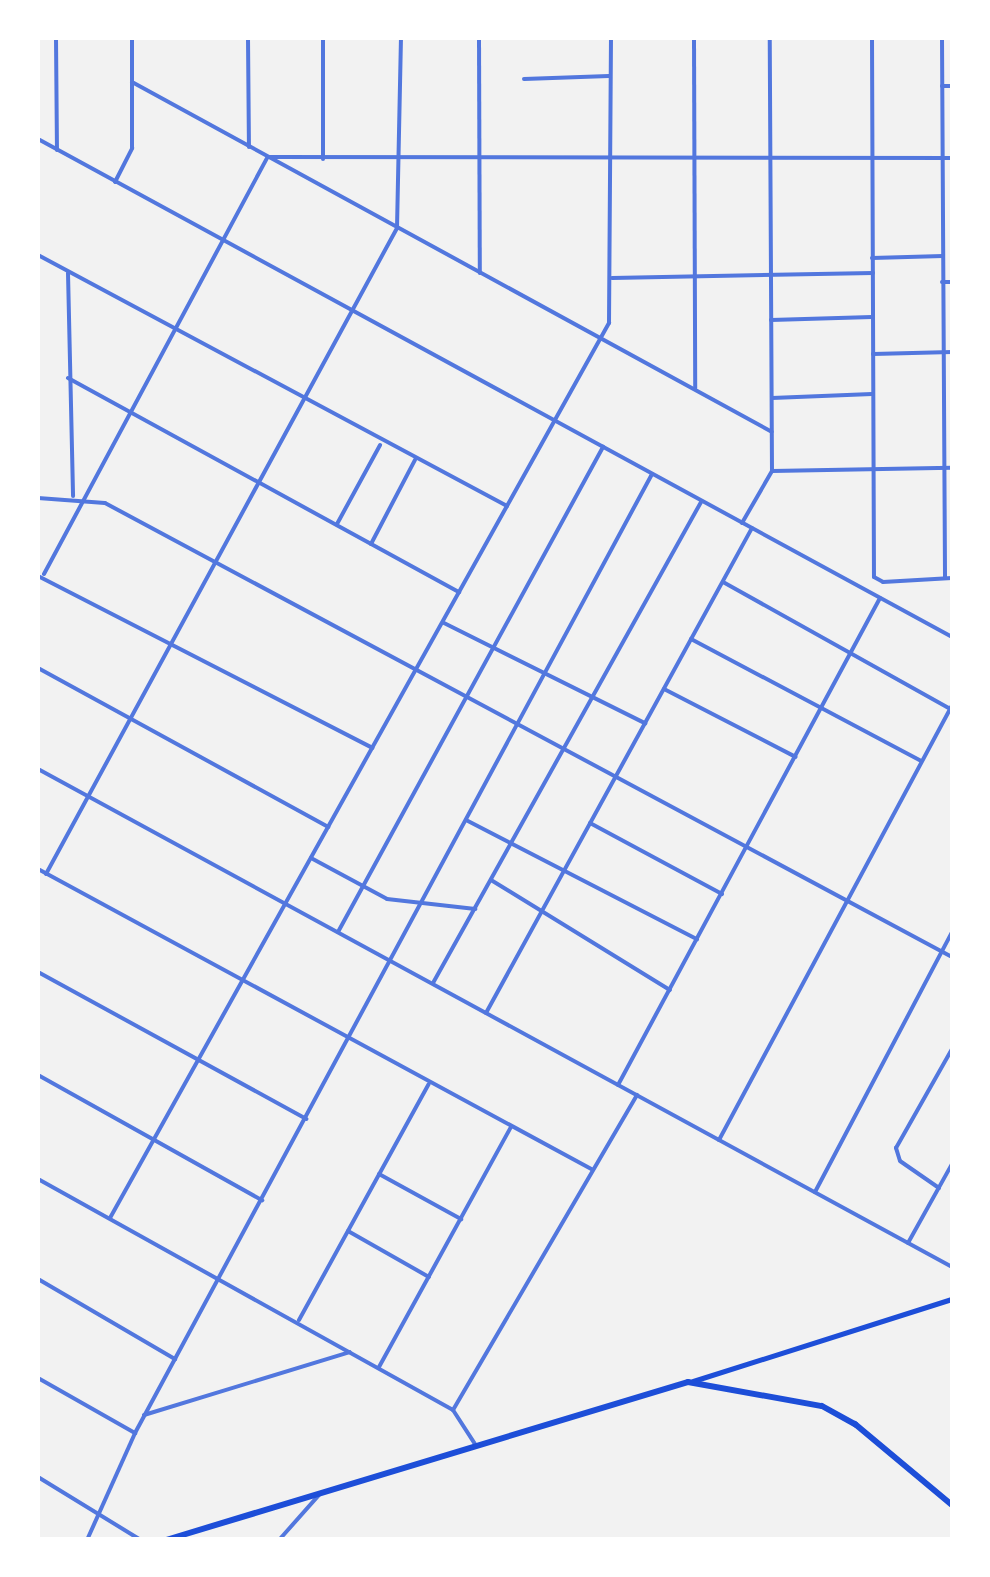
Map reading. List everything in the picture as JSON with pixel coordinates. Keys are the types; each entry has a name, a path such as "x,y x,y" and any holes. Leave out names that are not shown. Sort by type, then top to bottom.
{"main road":[{"path":"166,1540 952,1299"},
{"path":"688,1382 822,1406 855,1424 952,1505"}],"street":[{"path":"56,38 57,150"},
{"path":"116,182 132,148 132,38"},
{"path":"248,38 250,146"},
{"path":"323,38 323,159"},
{"path":"46,874 398,228 401,38"},
{"path":"480,38 480,273"},
{"path":"110,1218 609,322 612,38"},
{"path":"694,38 695,390"},
{"path":"742,522 772,471 770,38"},
{"path":"872,38 875,580 952,578"},
{"path":"942,38 945,578"},
{"path":"524,79 611,76"},
{"path":"132,82 772,432"},
{"path":"942,86 952,86"},
{"path":"38,139 952,637"},
{"path":"268,156 401,160 952,158"},
{"path":"268,156 219,238 41,575 372,748"},
{"path":"943,230 952,230"},
{"path":"38,255 381,444 508,506"},
{"path":"872,258 943,256"},
{"path":"68,273 73,496"},
{"path":"611,278 872,273"},
{"path":"942,282 952,282"},
{"path":"771,320 873,317"},
{"path":"873,354 952,352"},
{"path":"68,378 459,592"},
{"path":"772,398 873,394"},
{"path":"337,524 381,444"},
{"path":"338,932 603,447"},
{"path":"371,544 416,460"},
{"path":"772,471 952,468"},
{"path":"87,1540 134,1432 350,1040 652,474"},
{"path":"38,498 82,497 216,564 952,957"},
{"path":"433,982 702,501"},
{"path":"486,1013 752,528"},
{"path":"719,1140 951,707 723,582"},
{"path":"618,1085 880,598"},
{"path":"443,622 645,723"},
{"path":"692,639 922,762"},
{"path":"38,668 130,724 328,826"},
{"path":"664,688 796,757"},
{"path":"38,769 952,1267"},
{"path":"466,820 697,940"},
{"path":"590,824 722,894"},
{"path":"310,858 387,899 475,909"},
{"path":"38,869 593,1170"},
{"path":"491,880 543,907 670,990"},
{"path":"814,1192 952,932"},
{"path":"38,972 306,1119"},
{"path":"939,1188 900,1162 896,1148 952,1049"},
{"path":"38,1075 262,1200"},
{"path":"299,1320 429,1084"},
{"path":"453,1410 637,1096"},
{"path":"379,1366 511,1127"},
{"path":"908,1243 952,1164"},
{"path":"380,1174 461,1219"},
{"path":"38,1179 299,1320 453,1410 475,1444"},
{"path":"348,1231 429,1277"},
{"path":"38,1279 175,1359"},
{"path":"144,1415 352,1352"},
{"path":"38,1378 134,1432"},
{"path":"38,1478 141,1540"},
{"path":"279,1540 327,1489"}]}
